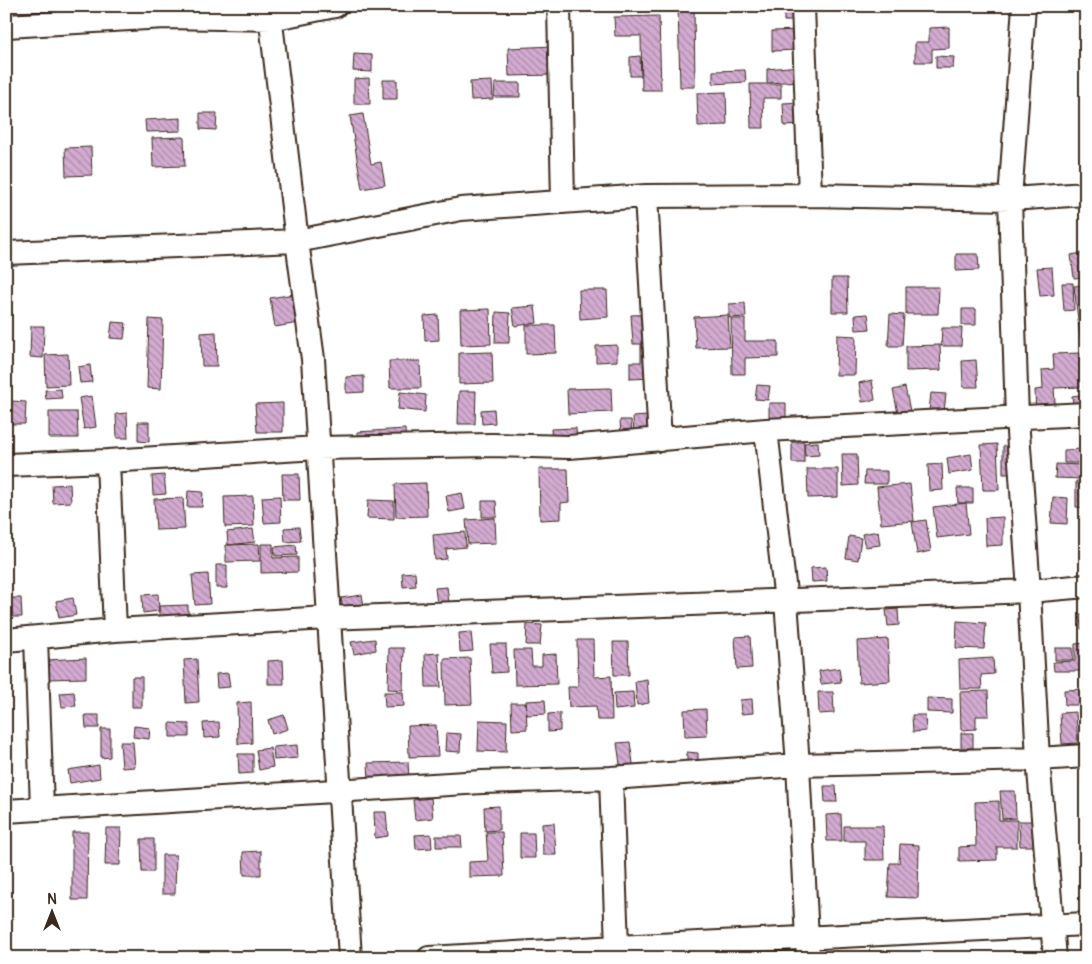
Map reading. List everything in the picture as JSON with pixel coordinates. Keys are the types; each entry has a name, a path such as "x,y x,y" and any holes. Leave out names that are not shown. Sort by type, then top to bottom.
{"street":[{"path":"6,26 270,12 335,6"},
{"path":"559,6 563,202"},
{"path":"803,6 810,195"},
{"path":"1024,6 1010,199 1017,418 1038,759 1054,958"},
{"path":"270,12 313,359 350,958"},
{"path":"6,253 297,241 461,208 646,196 810,195 1010,199 1086,194"},
{"path":"646,196 660,440"},
{"path":"6,465 108,461 318,448 492,444 568,447 766,430 1086,414"},
{"path":"766,430 786,601 798,765 808,948"},
{"path":"108,461 115,630"},
{"path":"6,640 115,630 328,618 1029,591 1086,586"},
{"path":"36,638 42,808"},
{"path":"6,812 42,808 482,782 611,778 798,765 1086,756"},
{"path":"611,778 617,947"},
{"path":"429,958 617,947 808,948 1086,924"}],"building":[{"path":"678,6 694,6 695,87 680,87"},
{"path":"784,7 795,7 795,21 784,21"},
{"path":"659,16 661,90 642,90 641,36 615,36 614,17"},
{"path":"949,27 949,48 932,49 932,62 915,62 915,42 929,42 929,28"},
{"path":"798,30 799,50 772,51 772,31"},
{"path":"554,46 555,75 509,76 508,48"},
{"path":"354,54 372,55 372,72 353,71"},
{"path":"640,56 641,76 630,76 630,57"},
{"path":"936,56 954,57 953,68 936,68"},
{"path":"799,66 801,81 767,83 767,69"},
{"path":"745,70 746,82 713,84 713,71"},
{"path":"369,78 370,104 354,104 354,79"},
{"path":"383,80 397,80 397,99 383,99"},
{"path":"492,81 493,99 471,100 470,82"},
{"path":"495,83 520,83 520,97 494,97"},
{"path":"750,84 781,84 781,98 763,98 764,128 751,128"},
{"path":"726,92 727,125 698,126 697,93"},
{"path":"803,102 804,125 784,126 783,103"},
{"path":"200,113 217,113 216,130 200,129"},
{"path":"363,114 371,164 381,162 385,185 362,189 350,116"},
{"path":"181,118 181,131 146,132 145,120"},
{"path":"184,137 185,166 153,167 152,138"},
{"path":"91,147 92,175 66,176 65,148"},
{"path":"1082,253 1085,277 1074,278 1071,255"},
{"path":"956,254 978,254 979,270 956,271"},
{"path":"1052,267 1054,295 1040,296 1037,268"},
{"path":"832,278 847,278 848,312 832,312"},
{"path":"1062,283 1073,283 1074,310 1064,311"},
{"path":"1086,285 1086,337 1080,337 1074,286"},
{"path":"906,287 939,287 938,314 906,314"},
{"path":"579,290 607,290 608,317 580,319"},
{"path":"294,294 299,323 275,327 270,298"},
{"path":"745,303 746,317 729,318 729,304"},
{"path":"535,306 537,323 515,326 512,308"},
{"path":"490,309 491,344 461,345 460,310"},
{"path":"962,309 976,309 976,325 962,325"},
{"path":"496,312 510,313 509,343 495,343"},
{"path":"661,314 653,378 630,379 630,362 641,362 641,344 633,344 631,315"},
{"path":"868,314 870,329 856,330 855,315"},
{"path":"890,314 904,315 902,346 888,346"},
{"path":"438,315 439,340 425,341 424,316"},
{"path":"728,315 730,347 696,348 694,317"},
{"path":"149,319 163,320 161,389 147,388"},
{"path":"731,319 745,319 745,341 778,341 778,357 745,358 745,374 732,374"},
{"path":"112,322 126,323 124,339 110,338"},
{"path":"526,325 555,325 556,353 526,354"},
{"path":"31,326 44,326 43,358 30,357"},
{"path":"942,328 962,328 961,346 941,346"},
{"path":"216,332 217,366 202,366 201,333"},
{"path":"837,335 856,336 855,375 836,375"},
{"path":"617,345 617,361 596,362 596,346"},
{"path":"940,345 941,370 906,371 906,346"},
{"path":"492,352 493,383 459,384 459,353"},
{"path":"1080,353 1081,387 1054,388 1056,416 1036,417 1035,390 1043,389 1042,370 1054,369 1053,354"},
{"path":"68,354 69,385 46,386 45,355"},
{"path":"976,360 978,387 963,387 962,361"},
{"path":"389,361 420,361 421,388 390,388"},
{"path":"90,365 92,382 80,383 78,367"},
{"path":"364,376 364,392 346,393 346,377"},
{"path":"872,380 875,400 862,402 859,383"},
{"path":"757,385 770,386 768,400 755,399"},
{"path":"905,387 910,411 898,413 893,390"},
{"path":"611,388 612,412 568,414 567,389"},
{"path":"61,389 62,398 46,399 45,390"},
{"path":"459,391 476,391 475,424 458,424"},
{"path":"400,392 426,395 425,412 398,409"},
{"path":"931,393 946,394 944,412 929,411"},
{"path":"1086,394 1086,410 1074,411 1072,396"},
{"path":"92,396 96,427 84,429 79,398"},
{"path":"12,401 26,402 25,424 11,424"},
{"path":"283,403 283,432 257,432 255,404"},
{"path":"769,403 786,403 786,425 769,425"},
{"path":"494,409 495,423 482,424 481,410"},
{"path":"49,412 77,412 78,438 49,438"},
{"path":"127,413 128,438 117,438 116,414"},
{"path":"647,416 648,436 634,437 633,417"},
{"path":"620,420 631,420 632,435 621,436"},
{"path":"138,422 149,422 149,442 138,441"},
{"path":"576,428 577,444 552,445 551,429"},
{"path":"405,429 406,443 357,446 357,432"},
{"path":"792,442 804,442 804,463 792,463"},
{"path":"818,442 819,455 805,456 804,443"},
{"path":"997,444 999,490 983,490 981,445"},
{"path":"1003,446 1017,446 1018,474 1003,474"},
{"path":"1082,449 1082,463 1064,463 1064,450"},
{"path":"842,454 857,454 858,485 843,486"},
{"path":"971,454 973,470 949,474 947,458"},
{"path":"942,464 943,490 929,491 928,465"},
{"path":"1056,464 1083,465 1083,479 1055,478"},
{"path":"539,469 568,469 569,502 561,503 561,519 540,520"},
{"path":"807,469 838,469 838,497 808,498"},
{"path":"865,471 887,471 887,484 864,484"},
{"path":"282,474 299,474 300,500 283,500"},
{"path":"164,475 166,494 153,495 152,476"},
{"path":"1076,481 1086,482 1086,508 1076,507"},
{"path":"426,483 427,516 396,517 395,484"},
{"path":"70,484 71,502 53,503 52,485"},
{"path":"910,484 914,521 881,524 877,487"},
{"path":"957,488 973,488 973,503 958,503"},
{"path":"188,491 203,492 202,507 187,507"},
{"path":"462,493 465,509 449,512 446,496"},
{"path":"253,496 254,526 225,527 224,497"},
{"path":"280,496 281,522 264,523 262,497"},
{"path":"1053,497 1068,498 1067,524 1051,523"},
{"path":"183,498 185,529 156,530 154,499"},
{"path":"368,500 394,501 394,519 367,518"},
{"path":"482,501 496,501 497,517 482,517"},
{"path":"966,503 969,534 937,538 933,507"},
{"path":"1003,517 1003,545 986,546 985,518"},
{"path":"495,518 496,543 468,544 466,520"},
{"path":"926,520 931,551 917,554 912,522"},
{"path":"299,527 301,541 285,542 284,528"},
{"path":"253,529 255,542 228,545 227,532"},
{"path":"878,531 880,545 865,547 862,534"},
{"path":"465,532 466,547 446,549 447,559 435,560 433,535"},
{"path":"849,536 861,538 858,560 846,558"},
{"path":"259,544 260,561 226,562 226,545"},
{"path":"261,544 273,544 273,558 298,557 298,572 261,573"},
{"path":"296,545 297,555 275,556 274,547"},
{"path":"216,565 227,565 227,588 216,588"},
{"path":"826,567 827,581 812,582 811,568"},
{"path":"415,572 416,586 403,587 402,573"},
{"path":"208,574 210,604 195,605 192,575"},
{"path":"447,587 449,603 437,604 435,588"},
{"path":"158,594 159,611 143,613 142,595"},
{"path":"362,595 365,611 344,615 341,598"},
{"path":"9,598 21,598 22,617 11,617"},
{"path":"73,598 76,615 59,618 56,601"},
{"path":"188,605 188,622 159,623 159,606"},
{"path":"898,609 899,625 888,626 886,610"},
{"path":"1080,614 1086,614 1086,628 1081,629"},
{"path":"957,621 986,623 984,649 956,648"},
{"path":"527,624 542,625 540,645 526,645"},
{"path":"471,632 473,651 460,652 459,633"},
{"path":"750,636 752,668 737,669 735,637"},
{"path":"375,639 376,650 354,654 351,642"},
{"path":"888,639 890,681 859,683 857,641"},
{"path":"577,640 593,640 594,677 611,676 612,720 597,720 596,706 569,707 568,687 578,687"},
{"path":"613,642 628,642 629,675 614,675"},
{"path":"1086,643 1086,671 1054,671 1053,662 1075,661 1075,644"},
{"path":"490,644 506,644 507,672 492,673"},
{"path":"389,648 404,648 403,690 388,689"},
{"path":"1055,648 1073,648 1073,660 1055,660"},
{"path":"514,650 531,650 532,666 542,666 542,655 556,654 557,684 515,685"},
{"path":"439,653 441,687 426,687 425,654"},
{"path":"86,658 86,678 47,679 46,660"},
{"path":"470,658 472,704 445,705 444,659"},
{"path":"993,658 994,674 981,675 982,689 960,689 959,660"},
{"path":"197,659 199,702 186,703 184,660"},
{"path":"283,660 284,684 268,684 268,661"},
{"path":"839,668 841,682 821,684 819,671"},
{"path":"228,673 230,687 217,688 216,674"},
{"path":"132,677 142,677 142,707 132,707"},
{"path":"647,679 649,703 637,705 635,681"},
{"path":"1086,689 1086,719 1084,719 1084,705 1065,705 1064,690"},
{"path":"988,691 989,716 976,716 976,729 961,730 960,692"},
{"path":"74,692 76,706 62,707 60,693"},
{"path":"384,692 403,692 404,706 385,707"},
{"path":"633,692 634,708 615,710 614,693"},
{"path":"818,692 833,692 834,713 819,714"},
{"path":"927,698 952,699 952,713 927,712"},
{"path":"752,699 753,713 741,714 740,700"},
{"path":"545,700 546,714 527,715 526,701"},
{"path":"251,702 252,743 238,744 237,703"},
{"path":"511,703 526,703 527,729 512,730"},
{"path":"706,709 707,736 685,737 684,710"},
{"path":"1076,712 1078,743 1062,744 1060,713"},
{"path":"560,713 560,731 548,732 548,714"},
{"path":"85,715 99,715 99,728 86,728"},
{"path":"284,715 288,729 272,734 268,720"},
{"path":"912,715 925,715 926,731 913,732"},
{"path":"479,720 507,721 506,752 478,751"},
{"path":"219,722 220,737 204,738 203,723"},
{"path":"170,723 189,724 189,737 170,737"},
{"path":"436,725 438,756 409,757 408,726"},
{"path":"134,726 150,728 149,739 133,737"},
{"path":"101,729 110,729 110,757 101,758"},
{"path":"446,733 461,734 460,752 445,751"},
{"path":"961,733 973,733 973,748 961,748"},
{"path":"120,742 133,742 135,767 122,768"},
{"path":"630,742 634,770 621,771 617,743"},
{"path":"297,745 298,758 274,760 273,747"},
{"path":"270,748 273,767 259,770 256,750"},
{"path":"687,752 698,753 698,770 687,769"},
{"path":"238,754 253,754 253,773 239,774"},
{"path":"408,762 409,779 369,781 368,763"},
{"path":"99,765 100,778 70,783 68,770"},
{"path":"824,786 836,786 837,802 825,802"},
{"path":"1000,791 1015,791 1016,818 1002,819"},
{"path":"431,798 433,818 415,820 413,800"},
{"path":"999,801 999,820 1017,820 1017,847 997,847 997,860 959,861 959,847 976,846 975,802"},
{"path":"499,806 499,830 485,831 484,807"},
{"path":"374,812 386,812 388,836 375,838"},
{"path":"841,814 842,841 827,841 826,815"},
{"path":"1019,821 1033,821 1034,846 1020,846"},
{"path":"554,823 556,855 543,855 542,824"},
{"path":"844,826 883,826 884,860 865,860 865,841 844,841"},
{"path":"106,828 121,828 120,865 105,865"},
{"path":"72,832 88,832 87,900 72,900"},
{"path":"486,832 502,832 504,876 469,877 469,862 488,861"},
{"path":"520,833 534,833 535,858 520,858"},
{"path":"431,834 432,848 416,849 415,835"},
{"path":"436,836 461,836 462,847 436,847"},
{"path":"141,839 154,839 154,872 142,872"},
{"path":"900,844 919,845 918,898 888,897 890,863 899,863"},
{"path":"261,851 261,875 244,875 243,852"},
{"path":"162,855 176,855 175,894 162,894"}]}
